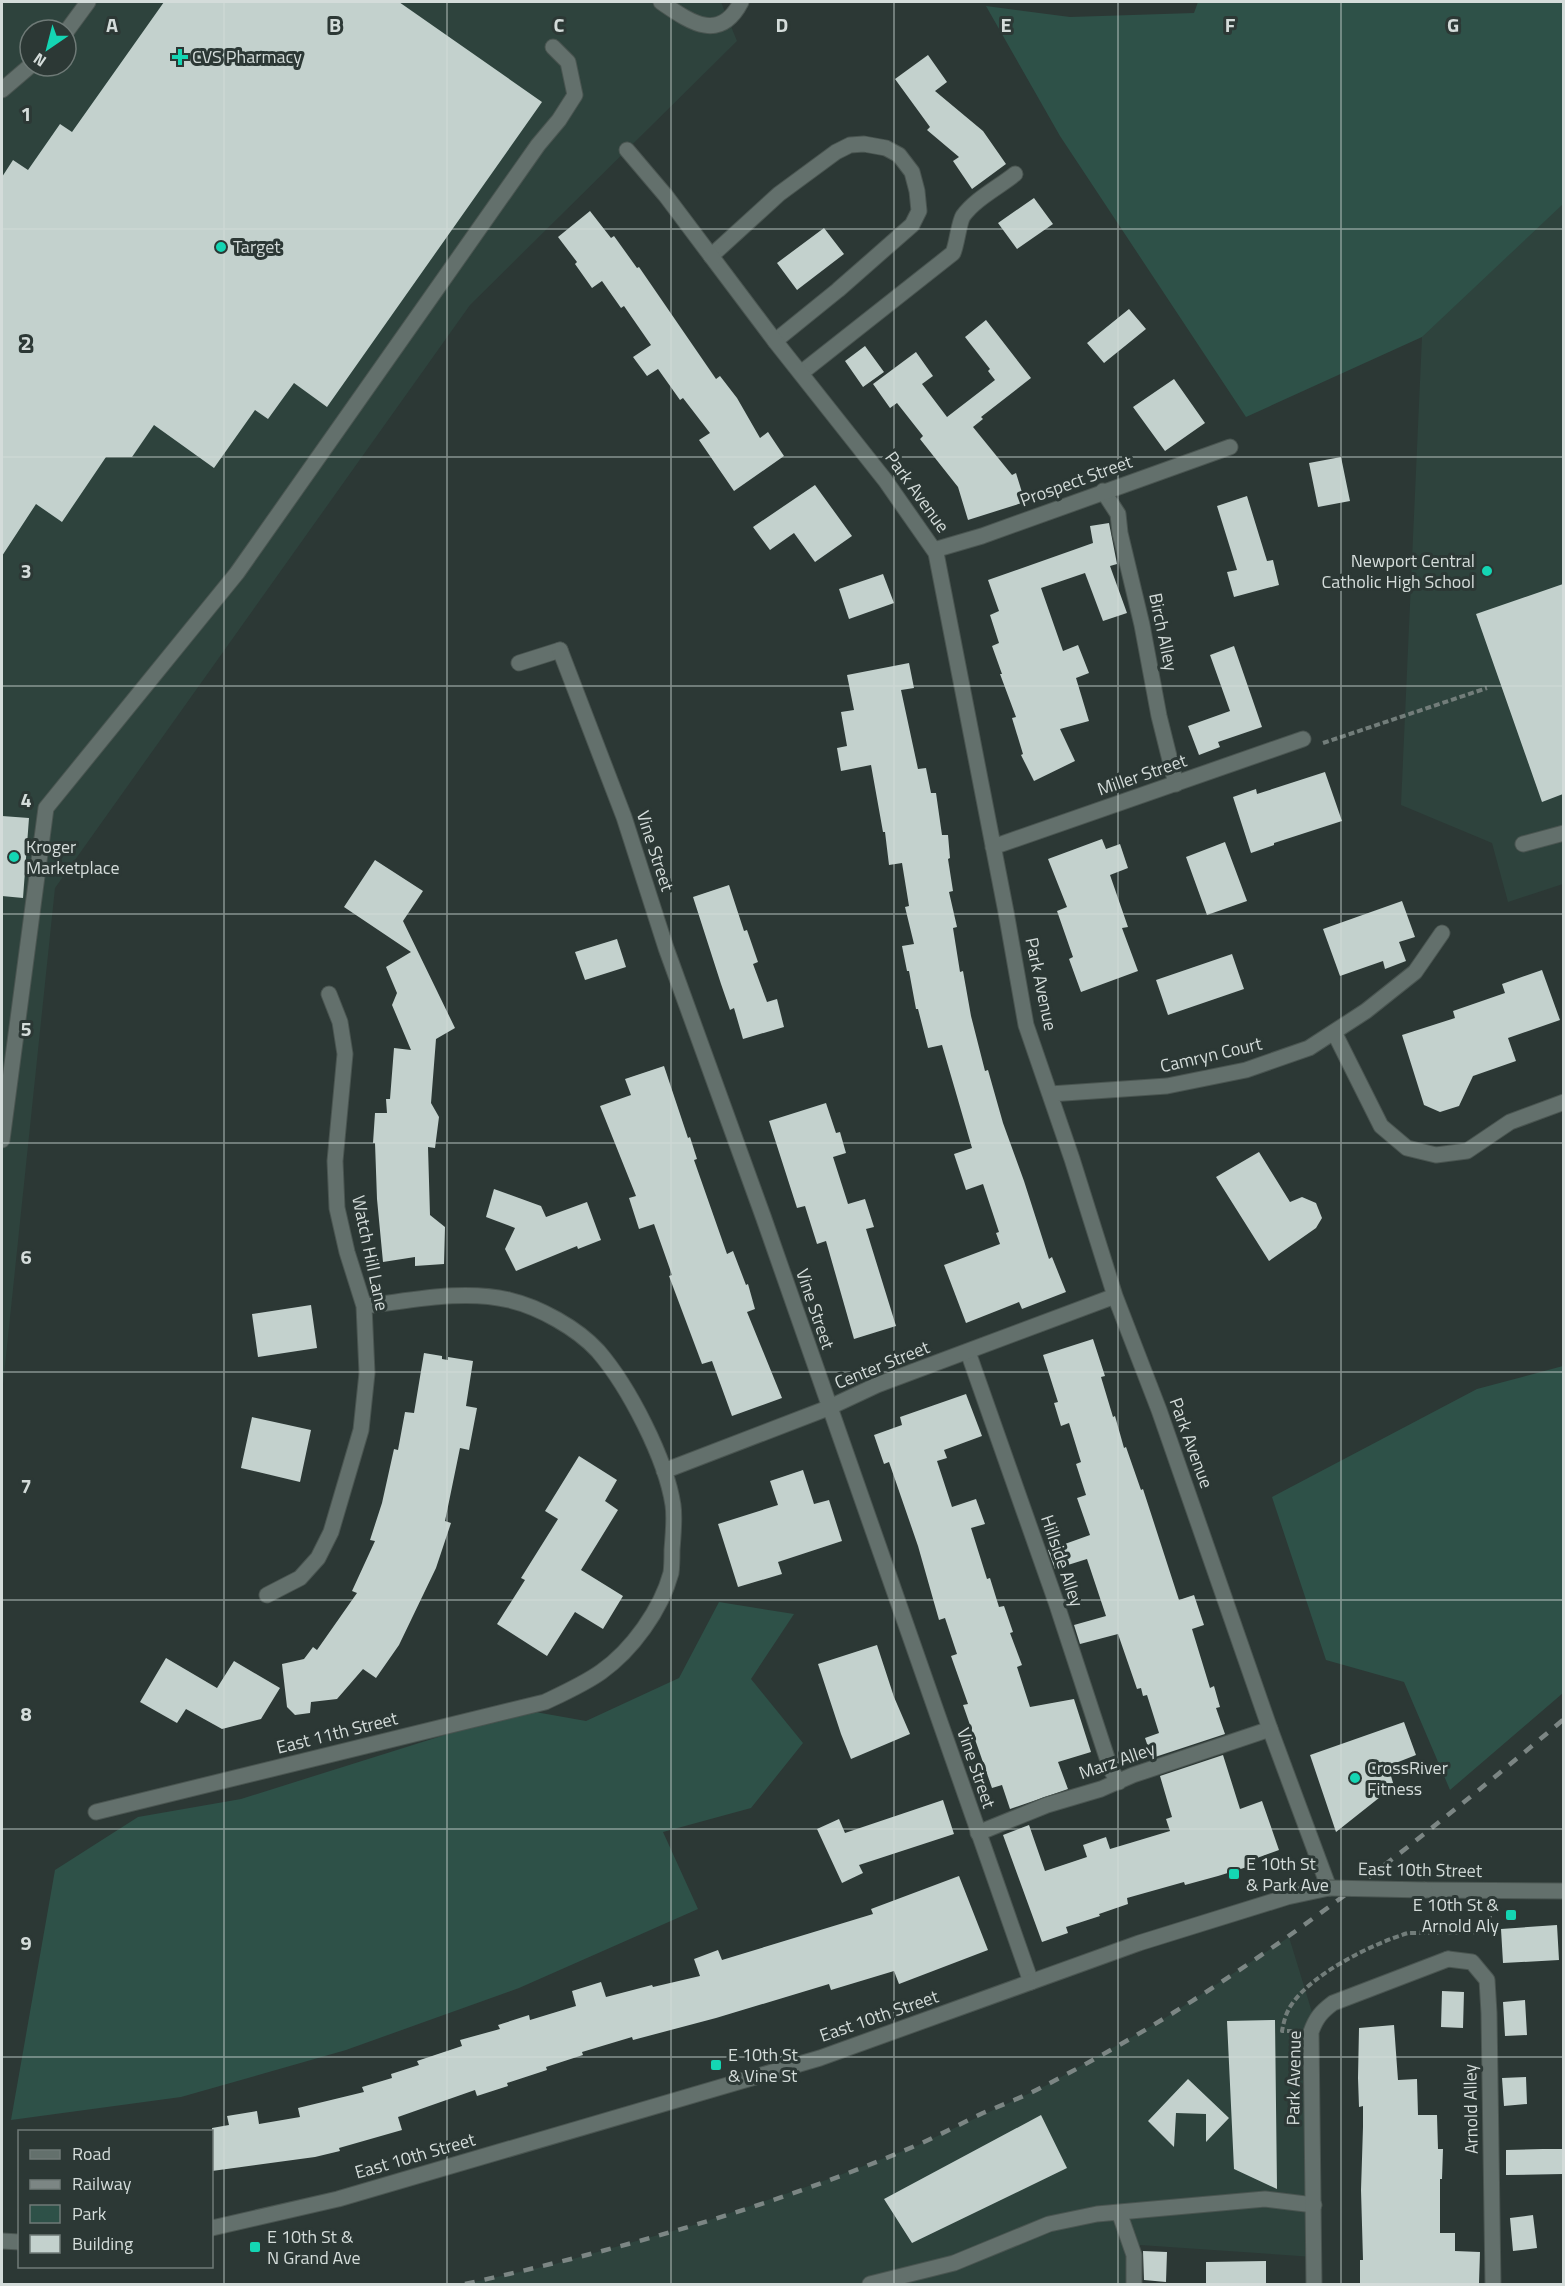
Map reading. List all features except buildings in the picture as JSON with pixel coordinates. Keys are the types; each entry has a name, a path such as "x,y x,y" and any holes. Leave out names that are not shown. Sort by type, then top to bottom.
{"street":[{"path":"76,18 88,2"},
{"path":"661,2 687,20 707,27 717,25 728,18 741,2"},
{"path":"2,1140 46,808 237,573 538,145 559,120 575,95 568,62 553,47"},
{"path":"2,90 18,76"},
{"path":"711,256 779,194 836,152 850,145 864,144 886,148 899,155 912,172 919,211 912,225 775,341"},
{"name":"Park Avenue","path":"627,150 666,196 775,341 885,480 934,550 1026,1025 1115,1296 1159,1410 1270,1729 1329,1888"},
{"path":"801,373 953,253 962,218 974,204 1016,174"},
{"name":"Prospect Street","path":"934,550 982,536 1230,447"},
{"name":"Birch Alley","path":"1103,491 1118,514 1120,533 1142,625 1159,716 1176,784"},
{"name":"Vine Street","path":"519,663 560,650 624,817 666,948 763,1216 828,1408 1031,1982"},
{"name":"Miller Street","path":"993,847 1303,739"},
{"path":"1523,844 1563,833"},
{"name":"Camryn Court","path":"1050,1094 1167,1086 1246,1070 1310,1048 1366,1011 1415,972 1442,933"},
{"name":"Watch Hill Lane","path":"267,1595 300,1578 318,1558 331,1532 361,1430 367,1373 364,1306 347,1252 337,1208 335,1161 345,1054 340,1022 329,994"},
{"path":"1334,1032 1381,1126 1407,1148 1436,1155 1467,1151 1510,1122 1563,1102"},
{"name":"East 11th Street","path":"96,1812 545,1702 584,1683 620,1655 644,1626 664,1591 671,1572 673,1506 664,1472 635,1404 597,1351 558,1319 509,1300 463,1295 364,1306"},
{"name":"Center Street","path":"664,1472 828,1408 877,1385 1115,1296"},
{"name":"Hillside Alley","path":"968,1352 1049,1581 1112,1770 1119,1782"},
{"name":"Marz Alley","path":"978,1833 1047,1805 1270,1729"},
{"name":"East 10th Street","path":"213,2228 338,2199 820,2058 1139,1943 1287,1897 1329,1888 1563,1891"},
{"name":"Park Avenue","path":"1314,2284 1311,2032 1315,2022 1321,2012 1333,2003 1448,1959"},
{"name":"Arnold Alley","path":"1448,1959 1472,1962 1486,1980 1489,2013 1493,2284"},
{"path":"870,2284 954,2264 1049,2224 1097,2214 1265,2199 1314,2205"},
{"path":"1119,2212 1134,2255 1134,2284"},
{"path":"2,2241 18,2242"}],"path":[{"path":"1303,739 1306,748 1487,688"}],"shaded area":[{"path":"2,2 721,2 737,41 470,305 55,888 2,1394"},
{"name":"Newport Central Catholic High School","path":"1563,124 1563,884 1508,902 1492,843 1401,805 1422,337"},
{"path":"1289,1937 1315,2022 1314,2257 1140,2245 1134,2255 1134,2284 465,2284 551,2265 701,2223 832,2178 916,2146 1045,2086 1162,2020"}],"green space":[{"path":"1198,2 1563,2 1563,204 1422,337 1246,417 1060,136 986,6 1070,17 1194,13"},
{"path":"1563,1366 1563,1693 1450,1790 1404,1682 1326,1660 1272,1497 1477,1389"},
{"path":"719,1602 794,1614 751,1679 803,1743 751,1808 663,1832 698,1909 519,1988 346,2050 181,2097 11,2120 55,1870 138,1817 241,1799 524,1710 586,1721 679,1678"}],"railway":[{"path":"465,2284 636,2242 805,2189 915,2146 1038,2089 1116,2047 1250,1963 1379,1869 1564,1719"}],"place":[{"name":"CVS Pharmacy","path":"180,57"},
{"name":"Target","path":"221,247"},
{"name":"Newport Central Catholic High School","path":"1487,571"},
{"name":"Kroger Marketplace","path":"14,857"},
{"name":"CrossRiver Fitness","path":"1355,1778"},
{"name":"E 10th St & Park Ave","path":"1234,1874"},
{"name":"E 10th St & Arnold Aly","path":"1511,1915"},
{"name":"E 10th St & Vine St","path":"716,2065"},
{"name":"E 10th St & N Grand Ave","path":"255,2247"}]}
